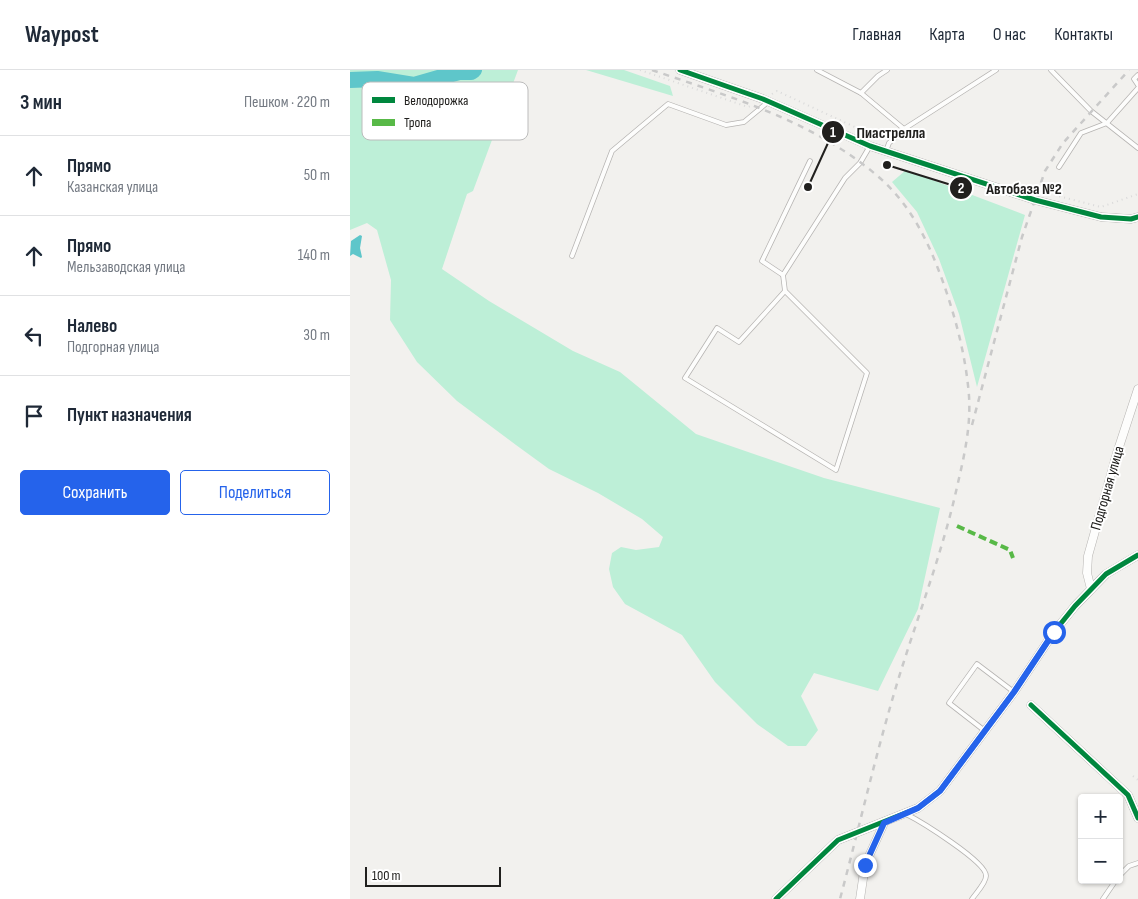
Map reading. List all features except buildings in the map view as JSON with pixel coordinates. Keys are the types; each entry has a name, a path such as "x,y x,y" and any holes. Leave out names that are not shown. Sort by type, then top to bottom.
{"street":[{"path":"680,70 768,102 870,146 887,147 1035,200 1101,217 1130,219 1138,217"},
{"name":"Подгорная улица","path":"1091,589 1088,573 1088,556 1116,453 1138,389"},
{"path":"776,899 838,840 918,808 940,791 1014,692 1054,632 1106,574 1138,555"},
{"path":"1031,705 1128,795 1138,818"},
{"path":"860,899 865,865 884,823"}],"lane":[{"path":"817,70 860,94 904,129"},
{"path":"874,70 878,76"},
{"path":"860,94 878,76 888,70"},
{"path":"887,147 904,129 996,70"},
{"path":"1051,70 1091,112 1138,148"},
{"path":"1059,167 1082,133 1107,124 1138,87 1134,79 1138,75"},
{"path":"572,256 612,151 668,104 726,126 744,122 768,102"},
{"path":"785,291 739,342 717,328 685,378 836,470 867,373 785,291 783,275 845,178 860,163 870,146"},
{"path":"783,275 762,261 810,162"},
{"path":"985,731 949,703 977,664 1014,692"},
{"path":"906,813 930,827 973,858 982,867 986,879 972,899"},
{"path":"1123,872 1130,866 1138,863"},
{"path":"1103,899 1113,884"}],"path":[{"path":"640,70 748,108"},
{"path":"868,133 887,147"},
{"path":"1029,189 1102,207 1138,194"},
{"path":"1134,776 1138,780"}],"green space":[{"path":"350,70 518,70 514,82 362,82 362,140 492,140 473,191 467,194 442,269 489,301 573,351 620,372 696,434 824,478 940,508 918,609 878,691 814,673 801,696 818,730 806,746 788,746 757,724 715,682 682,635 625,604 613,587 609,569 612,553 621,547 636,550 659,547 663,537 642,519 598,493 549,469 457,401 417,362 390,320 391,280 377,230 367,223 350,230"},
{"path":"586,70 624,70 670,86 673,96"},
{"path":"906,170 1025,215 977,387 959,314 939,259 917,212 892,182"}],"water":[{"path":"360,235 362,236 360,248 362,257 353,254 350,256 351,241"}],"waterway":[{"path":"424,82 459,72 471,72 474,70"},
{"path":"350,80 377,79 396,82"}],"railway":[{"path":"652,70 743,102 801,126 829,141 881,179 902,201 911,214 932,253 960,338 969,396 968,431 962,464 944,538 888,713 840,899"},
{"path":"972,425 1022,237 1045,171 1063,143 1129,70"}],"marked path":[{"path":"957,526 1010,550 1013,558"}],"cycle path":[{"path":"680,70 763,99 870,146 1035,200 1101,217 1131,219 1138,217"},
{"path":"776,899 838,840 918,808 940,791 1014,692 1054,632 1075,606 1106,574 1138,555"},
{"path":"1031,705 1128,795 1138,818"}],"place":[{"name":"Автобаза №2","path":"887,165"},
{"name":"Пиастрелла","path":"808,187"}],"route":[{"path":"865,865 884,823 918,808 940,791 1014,692 1054,632"}]}
